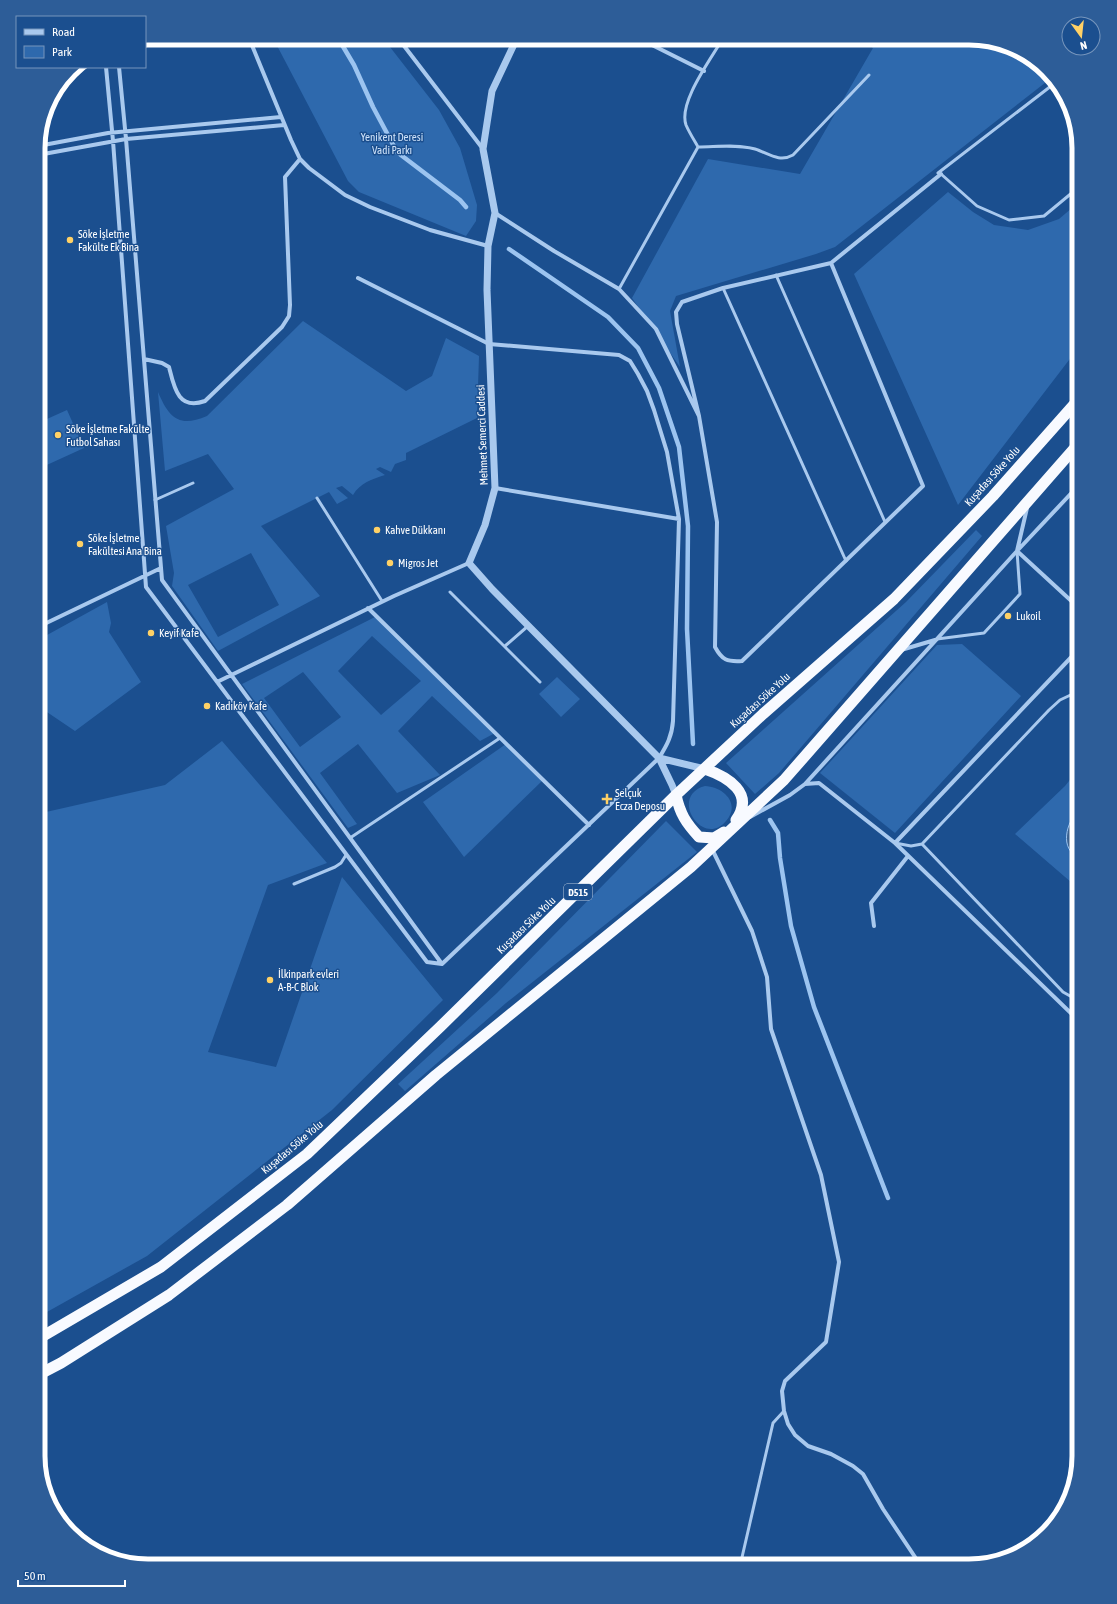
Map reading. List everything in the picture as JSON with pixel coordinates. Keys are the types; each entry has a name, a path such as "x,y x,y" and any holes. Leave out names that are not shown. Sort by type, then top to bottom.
{"highway":[{"name":"Kuşadası Söke Yolu","path":"45,1335 161,1267 307,1154 440,1027 676,795 763,714 894,599 993,496 1072,407"},
{"path":"45,1371 61,1363 169,1295 287,1205 436,1075 691,867 784,780 1072,451"},
{"path":"699,837 714,838 731,829 741,813 742,799 737,787 722,776 705,769"},
{"path":"676,795 681,813 688,825 711,847"}],"street":[{"path":"252,45 284,125 300,159 310,168 345,196 430,230 488,246"},
{"path":"403,45 483,149"},
{"name":"Mehmet Semerci Caddesi","path":"469,563 485,525 495,488 487,290 488,246 495,213 483,149 492,91 514,45"},
{"path":"652,45 704,71"},
{"path":"106,68 113,141 146,587 427,962 442,964"},
{"path":"119,68 126,132 162,580 442,964"},
{"path":"45,145 112,133 281,117"},
{"path":"45,154 126,139 284,125"},
{"path":"144,359 162,363 169,367 174,388 180,398 189,403 200,403 205,401 282,327 289,316 290,305 285,177 300,159"},
{"path":"831,263 923,486 742,661 731,662 720,656 715,647 717,522 699,416 677,324 676,312 682,302 723,288 831,263 940,173"},
{"path":"495,213 554,251 619,289 656,329 699,416"},
{"path":"358,278 489,344 619,355 630,361 647,391 660,428 671,471 679,519 673,721 672,733 668,742 659,758 442,964"},
{"path":"495,488 679,519"},
{"path":"731,829 790,795 805,784 1072,492"},
{"path":"1017,551 1029,500"},
{"path":"1017,551 1072,602"},
{"path":"217,682 382,601 469,563 528,626 659,758 676,795"},
{"path":"45,624 161,568"},
{"path":"368,608 589,825"},
{"path":"895,652 937,639"},
{"path":"895,843 1072,656"},
{"path":"659,758 705,769"},
{"path":"805,784 819,783 895,843 1072,1014"},
{"path":"711,847 752,931 767,977 771,1029 821,1176 839,1262 826,1342 785,1380 782,1391 784,1411 788,1424 795,1435 808,1446 831,1454 853,1466 863,1474 883,1509 916,1559"},
{"path":"874,926 872,903 908,856"}],"lane":[{"path":"698,147 686,124 685,108 690,93 719,45"},
{"path":"698,147 749,148 773,157 782,159 787,158 793,155 869,75"},
{"path":"1051,86 940,173 977,206 1009,220 1044,216 1072,193"},
{"path":"619,289 698,147"},
{"path":"776,275 885,522"},
{"path":"723,288 846,561"},
{"path":"155,500 193,483"},
{"path":"316,498 382,601"},
{"path":"937,639 984,633 1020,594 1017,551"},
{"path":"450,592 540,682"},
{"path":"505,646 528,626"},
{"path":"895,843 911,846 922,844 1049,710 1060,700 1072,694"},
{"path":"350,838 500,738"},
{"path":"922,844 1062,992 1072,997"},
{"path":"294,884 335,867 341,863 346,855"},
{"path":"742,1559 773,1423 784,1411"}],"green space":[{"name":"Yenikent Deresi Vadi Parkı","path":"277,45 388,45 439,110 460,148 477,205 476,221 466,236 359,192 348,181"},
{"path":"868,45 976,45 989,47 1002,50 1026,62 1037,70 1047,81 835,247 676,296 670,311 680,367 632,298 708,159 800,174 873,48"},
{"path":"948,192 973,212 994,225 1028,230 1059,219 1072,208 1072,356 958,505 854,274"},
{"path":"303,321 406,391 432,376 446,338 479,356 477,418 406,453 406,460 395,464 391,472 380,467 376,469 385,475 363,484 353,495 342,486 336,488 348,498 337,504 329,492 261,526 320,596 218,651 172,586 174,573 166,526 234,489 208,454 165,471 158,392 166,408 171,414 182,421 189,421 207,416","holes":["251,553 279,605 218,637 188,585"]},
{"name":"Söke İşletme Fakülte Futbol Sahası","path":"67,410 84,448 45,466 45,420"},
{"path":"976,530 982,536 779,773 755,794 726,763 906,602"},
{"path":"107,602 111,623 109,632 141,682 75,731 45,711 45,636"},
{"path":"377,616 495,733 480,741 432,696 398,731 440,775 397,793 358,744 320,773 357,824 348,828 242,684","holes":["372,636 421,681 381,715 338,671","303,672 341,717 300,747 264,698"]},
{"path":"962,644 1021,696 895,833 820,773 937,645"},
{"path":"557,677 580,699 561,717 539,694"},
{"path":"222,741 327,863 268,885 208,1052 276,1067 342,877 443,1000 332,1110 147,1256 45,1313 45,811 46,812 165,785"},
{"path":"506,744 543,780 464,857 423,802"},
{"path":"1072,777 1072,883 1015,834 1065,786"},
{"path":"705,786 712,787 724,793 731,803 732,808 730,815 726,821 717,828 708,829 699,825 693,818 689,809 689,800 694,792"},
{"path":"666,821 697,852 506,1003 405,1091 398,1084 497,993"}],"shaded area":[{"path":"1072,819 1072,852 1067,842 1068,828"}],"waterway":[{"path":"342,45 354,65 373,107 397,152 460,200 466,207"},
{"path":"509,249 608,317 638,348 659,388 679,447 688,526 687,629 693,744"},
{"path":"770,820 778,833 780,858 791,926 814,1007 888,1198"}],"place":[{"name":"Söke İşletme Fakülte Ek Bina","path":"70,240"},
{"name":"Söke İşletme Fakülte Futbol Sahası","path":"58,435"},
{"name":"Kahve Dükkanı","path":"377,530"},
{"name":"Söke İşletme Fakültesi Ana Bina","path":"80,544"},
{"name":"Migros Jet","path":"390,563"},
{"name":"Lukoil","path":"1008,616"},
{"name":"Keyif Kafe","path":"151,633"},
{"name":"Kadıköy Kafe","path":"207,706"},
{"name":"Selçuk Ecza Deposu","path":"607,799"},
{"name":"İlkinpark evleri A-B-C Blok","path":"270,980"}]}
